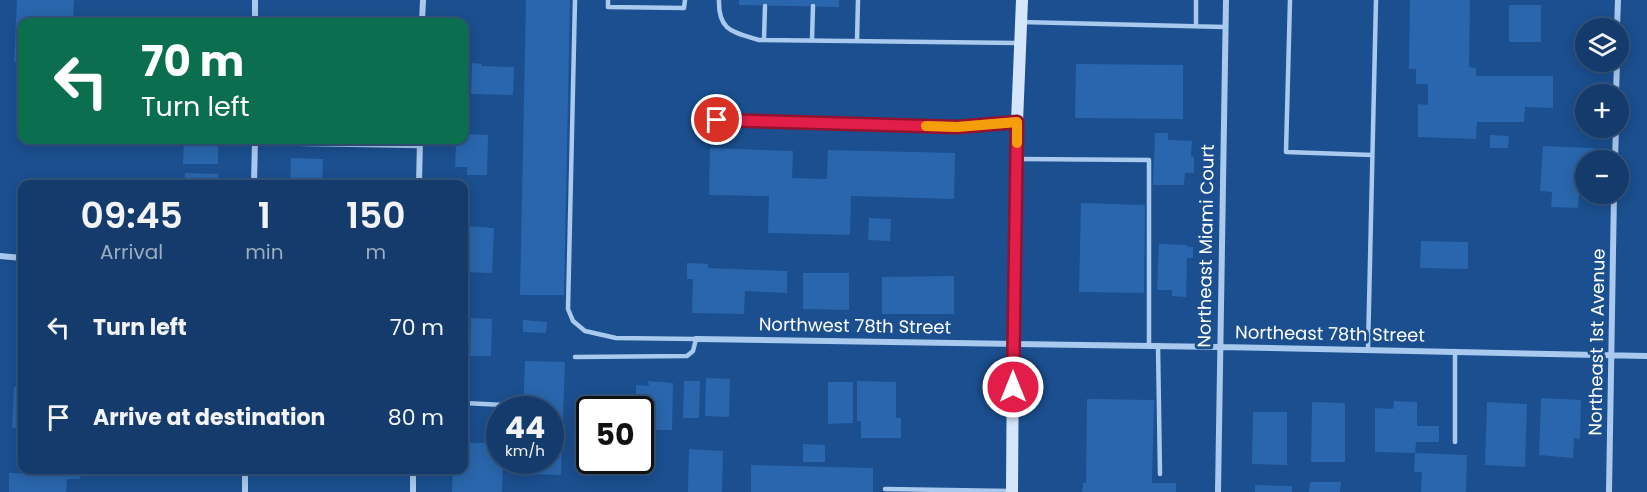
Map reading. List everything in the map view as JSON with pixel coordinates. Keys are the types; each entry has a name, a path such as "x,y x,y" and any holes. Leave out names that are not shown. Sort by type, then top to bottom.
{"main road":[{"path":"1012,492 1016,159 1022,0"}],"street":[{"path":"255,0 255,18"},
{"path":"422,18 423,0"},
{"name":"Northeast Miami Court","path":"1218,492 1226,0"},
{"path":"1617,18 1618,0"},
{"path":"254,180 255,144"},
{"path":"419,180 420,144"},
{"name":"Northeast 1st Avenue","path":"1609,492 1614,204"},
{"path":"0,256 18,258"},
{"name":"Northwest 78th Street","path":"696,339 1013,343"},
{"name":"Northeast 78th Street","path":"1013,343 1647,356"},
{"path":"245,474 245,492"},
{"path":"413,474 413,492"}],"lane":[{"path":"574,357 687,356 693,351 696,339 616,338 585,331 573,321 568,309 575,0"},
{"path":"608,0 608,7 684,8 685,0"},
{"path":"719,0 718,14 724,26 738,34 764,40 1020,43"},
{"path":"857,41 858,0"},
{"path":"1196,0 1196,26"},
{"path":"1290,0 1286,152 1372,155"},
{"path":"1368,349 1376,0"},
{"path":"764,40 765,6"},
{"path":"812,40 813,6"},
{"path":"1021,22 1225,27"},
{"path":"693,120 957,127 1017,122"},
{"path":"1016,159 1149,160 1149,345"},
{"path":"1158,345 1160,474"},
{"path":"1455,351 1455,442"},
{"path":"468,403 486,404"},
{"path":"885,489 1012,492"}],"building":[{"path":"17,0 74,0 73,18 18,18 18,62 14,62"},
{"path":"526,0 570,0 564,295 520,295"},
{"path":"739,0 839,0 839,7 739,5"},
{"path":"1410,0 1470,0 1469,67 1476,68 1476,76 1553,76 1553,108 1525,107 1524,122 1477,122 1476,139 1418,137 1418,104 1428,105 1428,84 1416,84 1416,69 1409,69"},
{"path":"1509,5 1541,5 1541,42 1509,42"},
{"path":"472,63 482,64 481,66 514,67 513,95 471,94"},
{"path":"1076,64 1183,65 1183,119 1075,118"},
{"path":"1155,133 1168,133 1168,140 1192,141 1191,156 1194,157 1194,173 1185,173 1184,185 1153,185"},
{"path":"468,134 488,135 487,175 467,175 467,167 455,167 456,146 460,144 468,144"},
{"path":"1490,135 1509,136 1508,148 1490,148"},
{"path":"184,144 218,144 218,164 183,164"},
{"path":"1543,146 1594,148 1594,150 1575,150 1575,204 1578,204 1578,208 1551,207 1552,192 1540,191"},
{"path":"710,148 793,151 792,178 827,179 828,150 955,153 954,199 851,196 850,235 768,233 769,196 709,195"},
{"path":"291,158 323,159 322,180 290,180"},
{"path":"185,173 218,174 218,180 184,180"},
{"path":"1081,203 1145,205 1144,293 1079,292"},
{"path":"869,218 891,219 890,241 868,240"},
{"path":"468,226 494,228 492,273 468,272"},
{"path":"1421,241 1468,242 1468,269 1420,268"},
{"path":"1159,244 1193,247 1193,258 1187,258 1186,297 1172,296 1172,290 1157,290"},
{"path":"687,263 708,264 708,268 787,271 787,293 745,291 744,314 692,313 693,279 687,279"},
{"path":"803,273 849,273 849,310 803,309"},
{"path":"954,276 954,314 882,314 882,277"},
{"path":"17,302 18,302 18,333"},
{"path":"471,318 492,319 491,356 470,356"},
{"path":"523,320 547,322 546,333 523,332"},
{"path":"525,361 565,362 564,396 524,396"},
{"path":"706,378 730,379 729,417 705,416"},
{"path":"648,381 673,383 672,430 654,430 654,396 636,396 636,385 649,386"},
{"path":"684,381 700,381 699,418 683,418"},
{"path":"857,381 896,382 896,418 901,418 901,438 861,438 861,421 857,421"},
{"path":"828,382 853,382 853,423 828,424"},
{"path":"14,387 18,387 18,428 12,428"},
{"path":"1541,398 1581,400 1580,439 1574,438 1573,458 1539,455"},
{"path":"1087,399 1154,400 1152,483 1176,483 1176,492 1082,492 1083,483 1086,483"},
{"path":"1394,401 1417,402 1417,426 1439,426 1439,442 1416,442 1415,453 1375,452 1375,408 1393,409"},
{"path":"1312,402 1345,403 1345,462 1311,462"},
{"path":"1487,402 1527,404 1525,467 1485,465"},
{"path":"1253,412 1287,412 1287,465 1252,464"},
{"path":"468,443 486,443 486,474 503,474 502,492 452,492 453,474 468,474"},
{"path":"803,444 825,445 825,462 803,462"},
{"path":"689,449 723,451 722,492 688,492"},
{"path":"1415,453 1467,455 1466,492 1421,492 1422,472 1414,472"},
{"path":"751,465 873,468 873,492 751,492"},
{"path":"9,473 81,474 80,479 67,479 66,492 9,492"},
{"path":"1310,482 1341,482 1340,492 1309,492"},
{"path":"1255,485 1292,486 1292,492 1255,492"}],"slow traffic":[{"path":"926,126 957,127 1017,122 1017,143"}],"route":[{"path":"717,120 957,127 1017,122 1013,387"}]}
